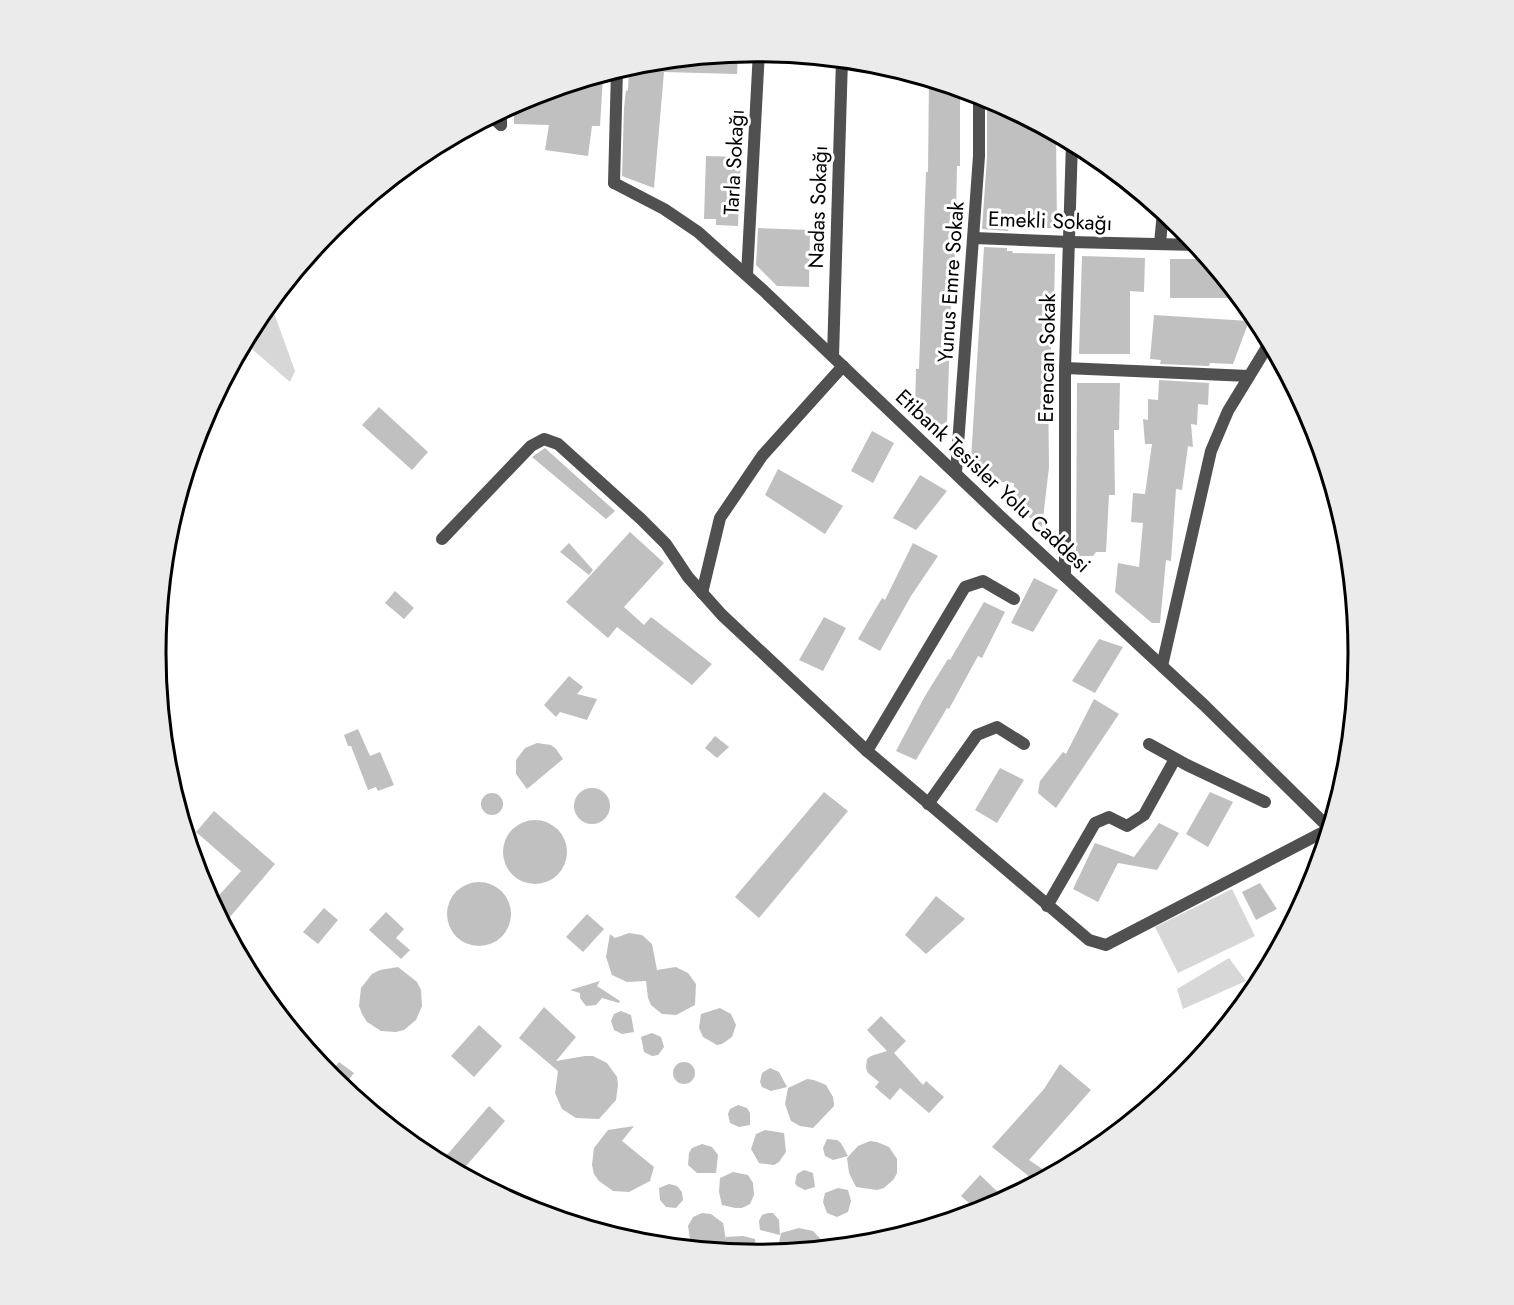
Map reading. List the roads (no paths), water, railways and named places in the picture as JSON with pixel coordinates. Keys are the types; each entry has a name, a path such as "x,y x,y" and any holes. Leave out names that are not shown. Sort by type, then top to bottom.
{"street":[{"name":"Tarla Sokağı","path":"747,276 758,62"},
{"name":"Nadas Sokağı","path":"833,356 842,68"},
{"name":"Etibank Tesisler Yolu Caddesi","path":"616,79 614,183 673,215 698,232 747,276 1162,666 1323,822"},
{"name":"Yunus Emre Sokak","path":"956,472 980,156 979,105"},
{"name":"Erencan Sokak","path":"1065,576 1065,368 1072,153"},
{"path":"1160,243 1162,222"},
{"name":"Emekli Sokağı","path":"974,238 1184,244"},
{"path":"1162,666 1211,450 1228,411 1265,350"},
{"path":"702,593 720,519 762,456 843,366"},
{"path":"1065,368 1249,376"},
{"path":"442,539 531,446 544,439 558,444 666,544 688,577 722,615 867,751 1089,940 1106,945 1320,832"},
{"path":"867,751 965,586 983,581 1014,599"},
{"path":"928,804 977,735 997,727 1024,744"},
{"path":"1149,744 1265,802"},
{"path":"1047,906 1095,823 1109,817 1127,826 1144,815 1175,759"}]}
